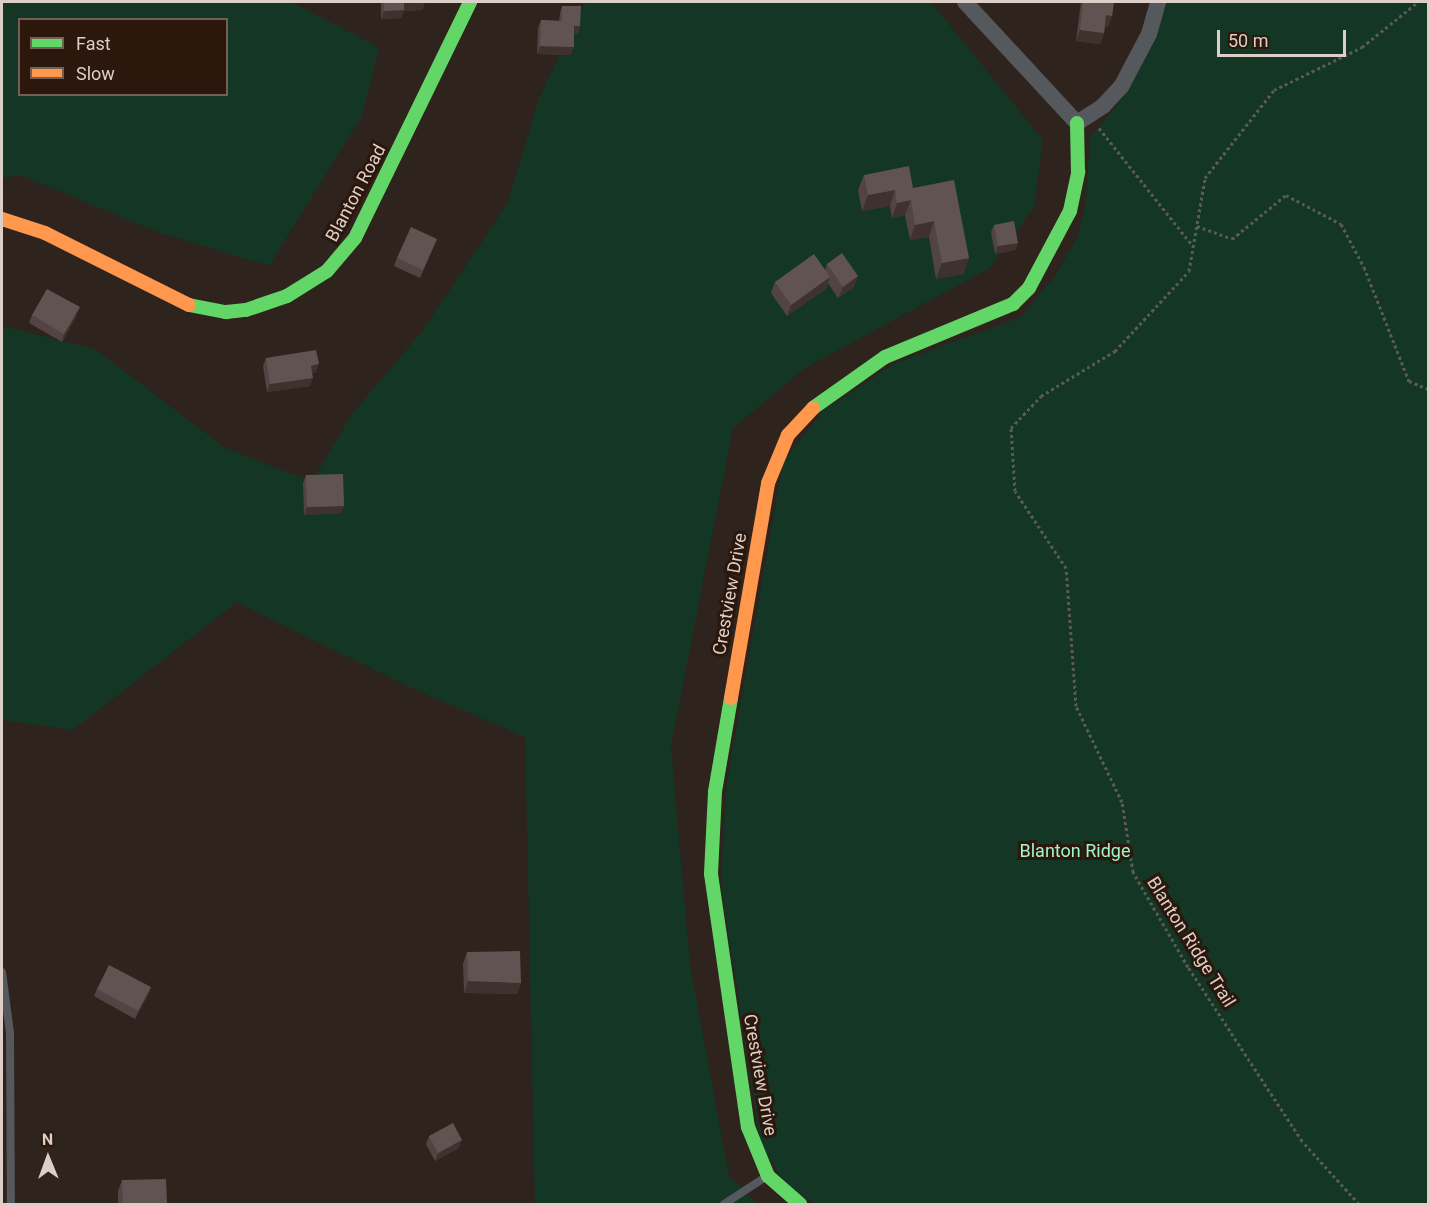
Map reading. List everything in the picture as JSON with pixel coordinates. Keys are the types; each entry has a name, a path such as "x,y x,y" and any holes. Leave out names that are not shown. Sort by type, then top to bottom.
{"street":[{"name":"Blanton Road","path":"2,219 45,233 183,304 226,312 246,310 287,296 327,271 355,238 470,2"},
{"path":"965,2 1083,120 1126,79 1149,34 1158,2"},
{"name":"Crestview Drive","path":"800,1204 768,1176 748,1127 711,874 717,782 768,483 788,435 803,416 840,386 885,357 1013,304 1029,288 1071,211 1078,172 1083,120"}],"lane":[{"path":"2,972 10,1033 11,1204"},
{"path":"724,1204 768,1176"}],"path":[{"name":"Blanton Ridge Trail","path":"1359,1204 1302,1141 1188,967 1132,872 1122,802 1076,706 1066,568 1015,491 1011,428 1041,396 1115,351 1189,271 1205,178 1274,90 1362,47 1418,2"},
{"path":"1083,120 1193,246"},
{"path":"1197,226 1232,239 1286,195 1341,224 1364,267 1409,381 1428,389"}],"green space":[{"path":"2,2 291,2 379,47 362,116 269,266 155,231 20,175 2,179"},
{"path":"585,2 931,2 1043,140 1034,207 990,268 805,368 733,428 671,746 690,965 729,1176 757,1204 535,1204 525,737 407,686 237,602 73,730 2,720 2,326 95,349 224,447 312,482 352,414 423,330 508,202 538,101"},
{"name":"Blanton Ridge","path":"1167,2 1428,2 1428,1204 816,1204 786,1185 761,1145 721,886 726,787 783,462 824,410 896,363 1021,317 1055,276 1078,236 1085,206 1090,137 1117,105 1138,71 1155,41"}],"building":[{"path":"384,2 425,2 404,3 404,10 384,11"},
{"path":"1083,2 1114,2 1112,16 1106,15 1104,33 1080,30"},
{"path":"562,6 581,6 580,26 574,26 574,47 540,46 541,20 562,21"},
{"path":"909,166 913,188 954,180 969,258 942,263 934,221 915,225 911,200 897,203 895,190 868,195 864,175"},
{"path":"1014,221 1018,243 998,246 994,225"},
{"path":"411,227 437,239 423,270 397,258"},
{"path":"842,253 858,276 843,287 827,264"},
{"path":"814,254 830,277 791,305 775,282"},
{"path":"47,289 80,307 64,334 32,315"},
{"path":"316,350 319,364 311,366 313,378 270,384 266,358"},
{"path":"343,474 344,506 307,507 306,475"},
{"path":"520,951 521,983 468,981 467,952"},
{"path":"109,965 151,987 138,1011 97,989"},
{"path":"453,1123 462,1140 438,1153 429,1136"},
{"path":"166,1179 167,1204 123,1204 122,1180"}],"traffic: fast":[{"path":"189,305 226,312 246,310 287,296 327,271 355,238 470,2"},
{"path":"813,408 885,357 1013,304 1029,288 1070,211 1078,172 1077,123"},
{"path":"731,698 715,792 711,874 748,1127 768,1176 800,1204"}],"traffic: slow":[{"path":"2,219 45,233 189,305"},
{"path":"731,698 768,483 788,435 813,408"}]}
